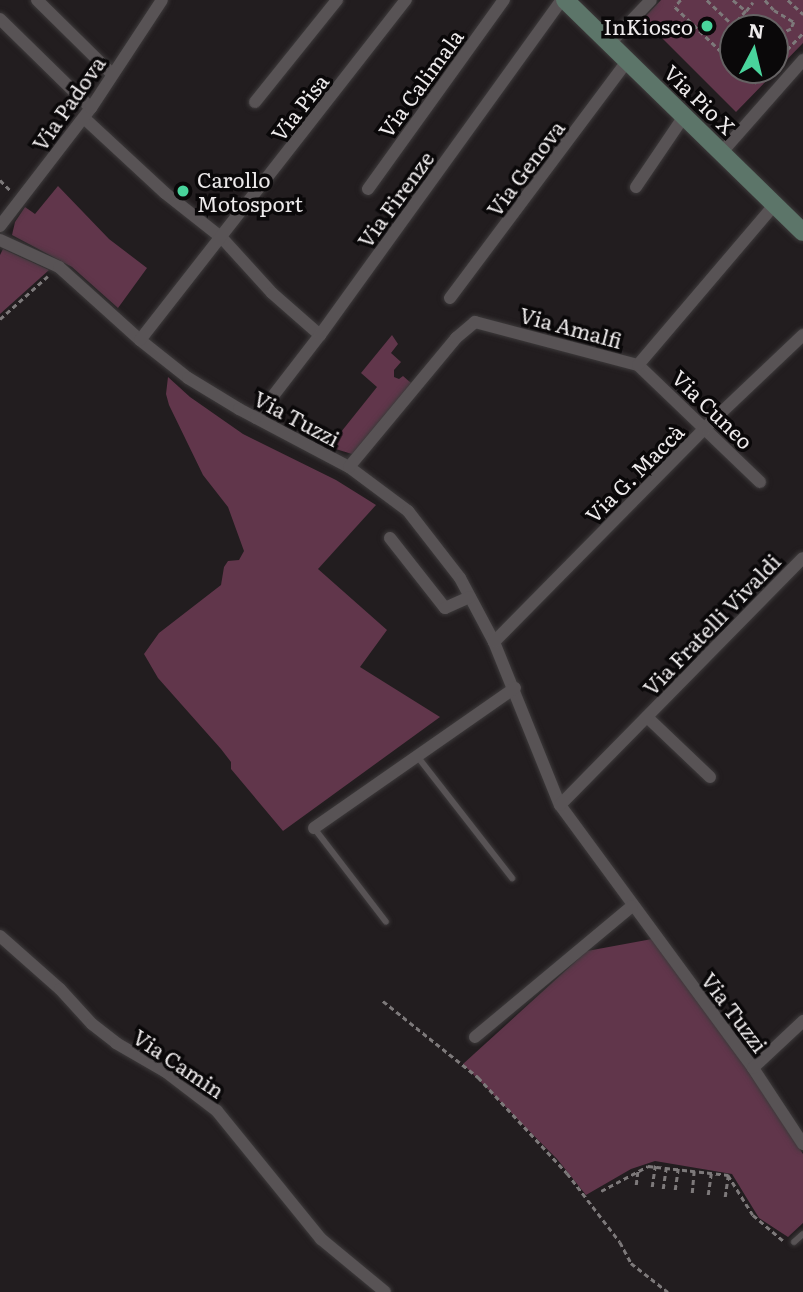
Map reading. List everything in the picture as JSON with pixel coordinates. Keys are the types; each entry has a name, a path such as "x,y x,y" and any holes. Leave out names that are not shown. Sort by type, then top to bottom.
{"street":[{"path":"37,0 112,74"},
{"name":"Via Padova","path":"0,226 88,113 162,0"},
{"path":"256,102 337,0"},
{"name":"Via Pisa","path":"140,340 406,0"},
{"name":"Via Calimala","path":"368,189 504,0"},
{"name":"Via Pio X","path":"564,0 803,232"},
{"name":"Via Firenze","path":"256,418 320,335 564,0"},
{"path":"610,43 651,0"},
{"path":"0,19 165,193 222,238 272,293 320,335"},
{"name":"Via Genova","path":"450,298 628,60"},
{"path":"722,152 803,60"},
{"path":"636,187 684,117"},
{"name":"Via Amalfi","path":"349,467 456,338 475,322 638,365 775,203"},
{"name":"Via Tuzzi","path":"1,238 59,267 140,340 188,378 256,418 349,467 408,511 460,578 494,642 515,688 559,805 753,1068 803,1144"},
{"name":"Via G. Maccà","path":"494,642 706,427 803,335"},
{"name":"Via Cuneo","path":"638,365 706,427 760,482"},
{"path":"390,538 445,608 470,597"},
{"name":"Via Fratelli Vivaldi","path":"559,805 803,558"},
{"path":"314,828 415,755 515,688"},
{"name":"Via Fratelli Vivaldi","path":"647,717 710,777"},
{"path":"475,1037 632,906"},
{"name":"Via Camin","path":"0,936 60,989 92,1024 116,1043 166,1072 217,1111 321,1239 385,1292"},
{"path":"753,1068 803,1021"}],"lane":[{"path":"415,755 512,878"},
{"path":"314,828 386,922"},
{"path":"792,1245 803,1234"}],"path":[{"path":"681,0 675,7 719,49"},
{"path":"707,0 722,14"},
{"path":"733,0 746,11"},
{"path":"765,0 781,14"},
{"path":"788,0 803,14"},
{"path":"744,14 753,2"},
{"path":"789,48 803,33"},
{"path":"0,320 59,267"},
{"path":"383,1001 478,1077 567,1173 620,1242 631,1263 668,1292"},
{"path":"652,1187 654,1165"},
{"path":"601,1191 638,1169 654,1165 728,1175 759,1222 792,1245"},
{"path":"663,1189 666,1167"},
{"path":"675,1190 678,1168"},
{"path":"636,1185 638,1169"},
{"path":"692,1193 694,1171"},
{"path":"708,1195 712,1173"},
{"path":"725,1197 728,1175"}],"shaded area":[{"path":"661,0 803,0 803,43 789,57 789,14 719,14 719,84 763,84 736,112 643,19"},
{"path":"58,186 109,239 147,268 118,308 72,267 12,235 15,222 25,207 35,214"},
{"path":"3,249 49,270 0,314 0,255"},
{"path":"392,335 398,344 391,353 401,362 394,370 394,377 399,379 403,376 411,383 352,454 329,447 377,387 361,373"},
{"path":"168,377 190,397 243,434 336,480 376,505 318,569 387,630 360,667 440,717 283,831 231,769 231,762 221,749 158,678 144,654 159,633 221,585 224,567 228,561 239,560 244,551 228,507 203,475 169,405 166,394"},
{"path":"652,939 746,1065 803,1154 803,1223 788,1237 759,1218 732,1174 655,1161 631,1169 586,1195 557,1159 463,1064 587,951"}],"place":[{"name":"InKiosco","path":"707,26"},
{"name":"Carollo Motosport","path":"183,191"}]}
